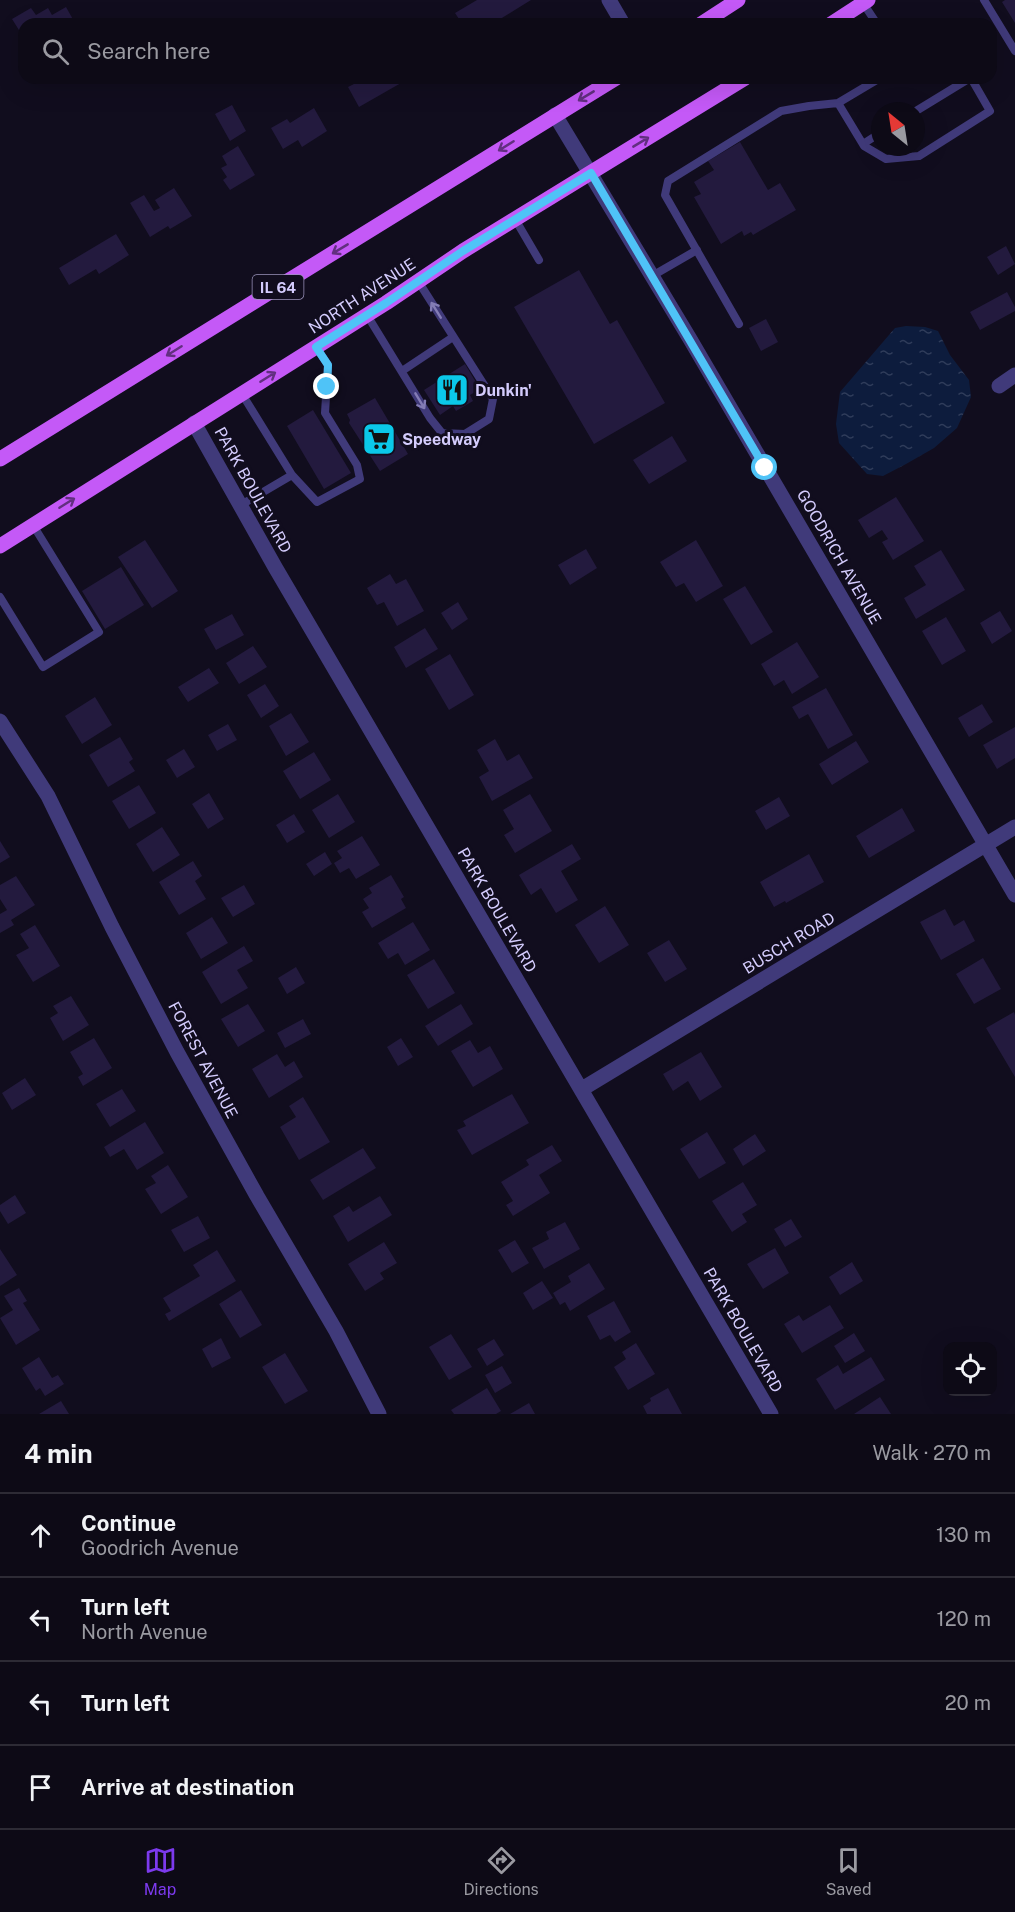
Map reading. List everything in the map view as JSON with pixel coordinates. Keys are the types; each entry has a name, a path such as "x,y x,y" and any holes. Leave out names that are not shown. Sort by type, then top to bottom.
{"main road":[{"path":"710,18 738,0"},
{"path":"840,18 866,1"},
{"name":"IL 64","path":"0,459 606,84"},
{"name":"NORTH AVENUE","path":"0,546 515,219 735,84"}],"street":[{"path":"609,0 620,18"},
{"name":"GOODRICH AVENUE","path":"555,115 1015,895"},
{"path":"999,386 1015,375"},
{"name":"PARK BOULEVARD","path":"194,423 771,1414"},
{"name":"FOREST AVENUE","path":"0,721 48,796 177,1052 336,1331 380,1414"},
{"name":"BUSCH ROAD","path":"582,1089 1015,827"}],"lane":[{"path":"984,0 995,18"},
{"path":"866,1 874,18"},
{"path":"997,21 1015,51"},
{"path":"739,324 665,195 668,181 781,111 838,103 870,84"},
{"path":"925,106 960,84"},
{"path":"838,103 863,144 886,159 919,156 990,111 974,84"},
{"path":"863,144 871,139"},
{"path":"515,219 539,260"},
{"path":"652,276 696,250"},
{"path":"367,315 430,418 442,433 465,434 481,424 489,418 493,399 418,281"},
{"path":"402,371 453,337"},
{"path":"242,394 292,475 317,502 360,479 357,465 325,413 328,365 316,347"},
{"path":"241,506 292,475"},
{"path":"0,597 43,667 99,632 33,525"}],"water":[{"path":"925,327 938,331 950,355 969,380 971,397 957,428 934,448 883,476 867,474 839,443 836,424 840,392 895,328"}],"building":[{"path":"477,0 531,0 502,18 458,18 455,13"},
{"path":"1015,0 1015,23 1002,2"},
{"path":"66,7 72,18 18,18 18,28 12,19 31,8 36,15 48,8 52,15"},
{"path":"354,84 399,84 359,107 348,87"},
{"path":"232,105 246,131 230,141 215,114"},
{"path":"314,108 327,131 302,147 298,140 283,149 271,128 287,119 290,123"},
{"path":"740,142 768,190 780,183 796,210 753,235 751,232 744,236 742,231 721,244 694,197 701,194 694,182 714,170 708,161"},
{"path":"238,146 255,175 230,190 223,180 227,177 221,168 227,165 222,156"},
{"path":"174,188 192,216 150,237 130,203 144,195 154,211 160,208 155,200"},
{"path":"116,234 129,255 99,274 96,269 69,285 59,268"},
{"path":"1006,246 1015,264 998,275 987,257"},
{"path":"579,270 610,324 617,320 665,403 594,444 514,307"},
{"path":"1007,292 1015,311 980,330 970,312"},
{"path":"766,319 778,342 761,351 749,328"},
{"name":"Dunkin'","path":"465,364 480,389 470,395 473,401 456,411 453,406 440,415 424,390"},
{"name":"Speedway","path":"375,398 408,454 380,471 349,423 347,414"},
{"path":"313,410 351,473 324,489 287,426"},
{"path":"672,436 687,461 649,484 633,460"},
{"path":"896,497 924,541 893,560 882,542 888,539 882,530 869,538 858,520"},
{"path":"145,540 178,591 152,608 118,557"},
{"path":"696,540 723,586 696,602 684,583 676,587 660,562"},
{"path":"586,549 597,568 570,585 558,565"},
{"path":"941,550 965,590 916,619 904,598 926,585 914,566"},
{"path":"121,567 144,605 105,629 82,591"},
{"path":"390,574 396,584 406,579 424,611 397,626 384,602 377,605 367,588"},
{"path":"745,586 773,632 751,645 723,599"},
{"path":"458,602 468,619 452,630 441,613"},
{"path":"1000,611 1012,631 992,644 980,623"},
{"path":"232,614 244,635 216,650 204,629"},
{"path":"946,617 966,651 942,665 922,631"},
{"path":"425,628 438,649 406,668 394,647"},
{"path":"797,642 819,677 792,694 784,680 774,686 761,664"},
{"path":"253,646 267,667 239,684 226,663"},
{"path":"450,654 474,695 449,710 425,669"},
{"path":"209,668 219,683 188,702 178,687"},
{"path":"265,684 279,706 261,718 247,695"},
{"path":"826,688 853,735 828,749 808,714 799,719 792,707"},
{"path":"95,697 112,725 82,744 65,716"},
{"path":"982,704 993,722 969,737 958,718"},
{"path":"291,713 309,742 286,756 269,726"},
{"path":"228,724 237,740 217,751 208,735"},
{"path":"1015,727 1015,758 997,769 983,745"},
{"path":"120,737 133,759 129,762 135,771 108,787 89,755"},
{"path":"495,739 507,761 519,754 533,778 492,801 479,777 489,771 477,750"},
{"path":"856,741 869,762 832,785 819,764"},
{"path":"184,749 195,767 177,778 166,760"},
{"path":"314,752 331,780 300,799 283,771"},
{"path":"139,785 156,813 129,829 112,801"},
{"path":"209,793 224,819 208,829 192,804"},
{"path":"338,794 355,822 329,838 312,810"},
{"path":"530,794 552,831 515,853 504,835 514,829 503,810"},
{"path":"779,797 790,816 766,830 755,811"},
{"path":"902,808 915,831 869,858 856,836"},
{"path":"294,814 305,832 287,843 276,825"},
{"path":"162,827 180,855 153,872 136,844"},
{"path":"362,836 380,865 356,879 349,868 340,873 334,863 342,858 337,851"},
{"path":"0,841 10,857 0,863"},
{"path":"572,844 581,859 561,871 578,900 556,913 541,888 531,895 519,875"},
{"path":"325,852 332,864 314,876 306,864"},
{"path":"809,854 824,882 774,907 760,882"},
{"path":"193,861 202,876 195,881 206,899 179,915 159,882"},
{"path":"391,875 404,897 401,899 406,908 372,928 362,912 369,908 363,899 372,893 369,888"},
{"path":"16,876 35,905 11,920 14,925 0,933 0,914 7,910 0,899 0,885"},
{"path":"244,885 255,904 233,917 221,898"},
{"path":"605,906 629,945 599,963 575,925"},
{"path":"945,909 954,926 964,920 975,941 941,960 920,922"},
{"path":"212,917 228,943 201,959 186,933"},
{"path":"413,922 430,950 405,965 398,953 388,959 378,943"},
{"path":"35,925 60,966 33,982 16,955 29,948 20,934"},
{"path":"669,940 687,969 665,982 647,953"},
{"path":"244,946 253,961 237,970 248,988 221,1004 202,972"},
{"path":"983,958 1001,989 974,1004 956,974"},
{"path":"434,959 455,993 428,1009 407,975"},
{"path":"296,967 305,983 287,994 278,978"},
{"path":"71,996 89,1025 63,1041 50,1018 58,1013 53,1006"},
{"path":"248,1004 265,1031 238,1047 221,1019"},
{"path":"461,1004 473,1024 438,1046 425,1026"},
{"path":"1014,1012 1015,1015 1015,1077 986,1028"},
{"path":"303,1019 311,1034 285,1048 277,1033"},
{"path":"94,1038 112,1068 83,1086 78,1077 83,1074 70,1052"},
{"path":"401,1038 413,1057 398,1066 387,1047"},
{"path":"470,1040 478,1053 490,1046 503,1069 473,1087 451,1051"},
{"path":"701,1052 722,1087 700,1101 688,1081 673,1091 663,1074"},
{"path":"277,1054 285,1067 294,1061 303,1077 269,1098 252,1069"},
{"path":"25,1078 36,1095 12,1110 2,1093"},
{"path":"122,1089 136,1111 110,1127 96,1104"},
{"path":"512,1094 529,1123 472,1155 457,1130 466,1126 463,1121"},
{"path":"303,1097 330,1142 299,1160 280,1127 296,1117 289,1106"},
{"path":"145,1122 164,1153 137,1170 124,1149 110,1157 104,1147"},
{"path":"707,1132 726,1163 699,1179 680,1149"},
{"path":"755,1134 766,1151 743,1166 733,1149"},
{"path":"552,1145 562,1161 539,1175 550,1193 513,1216 506,1205 513,1201 501,1182 529,1165 526,1160"},
{"path":"363,1148 376,1168 323,1200 310,1180"},
{"path":"168,1165 188,1197 161,1214 145,1189 156,1183 151,1176"},
{"path":"743,1182 757,1205 742,1214 747,1222 732,1232 712,1201"},
{"path":"15,1195 26,1213 8,1224 0,1211 0,1205"},
{"path":"380,1196 392,1215 348,1242 333,1216 349,1206 353,1212"},
{"path":"198,1216 210,1238 184,1252 171,1230"},
{"path":"791,1219 802,1237 785,1247 774,1229"},
{"path":"565,1222 580,1249 544,1269 532,1248 549,1239 546,1232"},
{"path":"515,1240 529,1263 512,1273 498,1250"},
{"path":"384,1242 397,1263 380,1273 384,1279 365,1291 348,1264"},
{"path":"775,1248 789,1273 763,1289 747,1264"},
{"path":"0,1249 17,1275 0,1286"},
{"path":"217,1250 236,1281 169,1321 165,1314 171,1311 163,1298 200,1276 193,1265"},
{"path":"852,1262 863,1281 840,1295 829,1277"},
{"path":"589,1263 605,1289 570,1311 565,1302 560,1305 553,1293 571,1282 568,1276"},
{"path":"542,1281 553,1298 533,1310 523,1293"},
{"path":"19,1288 27,1301 23,1303 40,1330 16,1345 0,1318 13,1310 4,1296"},
{"path":"241,1290 262,1325 240,1338 219,1304"},
{"path":"614,1301 631,1332 615,1342 610,1335 600,1340 587,1316"},
{"path":"830,1305 844,1328 802,1353 784,1324 799,1315 803,1321"},
{"path":"854,1333 865,1351 845,1363 834,1346"},
{"path":"451,1334 472,1367 449,1380 429,1347"},
{"path":"221,1338 231,1358 212,1368 202,1349"},
{"path":"494,1339 504,1355 487,1366 477,1349"},
{"path":"636,1343 655,1374 628,1390 614,1367 626,1359 622,1352"},
{"path":"285,1353 308,1391 285,1404 262,1367"},
{"path":"39,1357 52,1378 58,1375 64,1384 45,1396 40,1388 36,1391 22,1368"},
{"path":"871,1357 885,1380 835,1410 816,1379 838,1365 843,1374"},
{"path":"502,1366 512,1383 495,1393 485,1375"},
{"path":"487,1388 501,1411 496,1414 454,1414 451,1410"},
{"path":"668,1388 682,1414 647,1414 643,1406 651,1401 650,1398"},
{"path":"880,1397 891,1414 854,1414"},
{"path":"61,1401 69,1414 39,1414"},
{"path":"529,1403 535,1414 510,1414"}],"place":[{"name":"Dunkin'","path":"452,390"},
{"name":"Speedway","path":"379,439"}],"route":[{"path":"327,387 328,365 316,347 463,251 591,173 765,468"}]}
